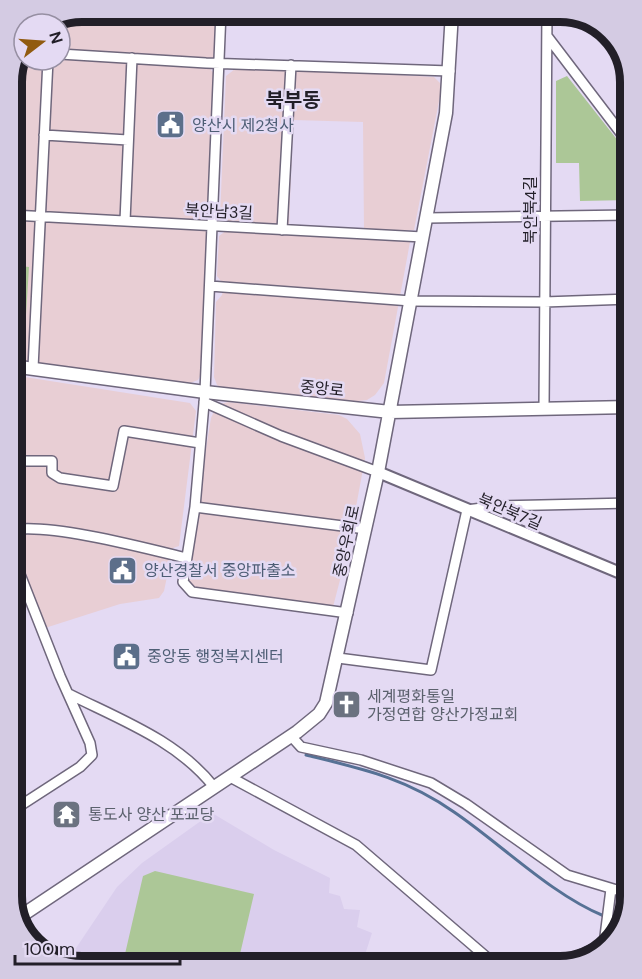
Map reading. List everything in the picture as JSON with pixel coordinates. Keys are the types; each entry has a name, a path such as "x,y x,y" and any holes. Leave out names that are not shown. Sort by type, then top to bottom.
{"main road":[{"name":"중앙우회로","path":"25,913 291,736 319,714 326,703 338,658 378,472 427,218 446,113 452,23"},
{"name":"중앙로","path":"23,367 205,397 390,412 620,407"}],"street":[{"path":"221,22 205,397 195,507 183,582 192,592 348,613"},
{"name":"북안북4길","path":"544,408 547,23"},
{"path":"547,36 620,132"},
{"path":"72,55 219,63 450,71"},
{"path":"124,221 132,58"},
{"path":"282,230 291,66"},
{"path":"33,368 47,72"},
{"path":"44,135 128,140"},
{"path":"427,218 620,215"},
{"name":"북안남3길","path":"23,216 423,237"},
{"path":"210,286 411,301 544,302 620,299"},
{"path":"205,397 281,436 378,472"},
{"path":"23,460 52,461 52,473 60,478 113,486 124,431 200,443"},
{"name":"북안북7길","path":"378,472 620,574"},
{"path":"338,658 431,670 467,510 497,506 620,503"},
{"path":"195,507 366,529"},
{"path":"22,528 74,534 186,558"},
{"path":"22,585 90,742 92,755 80,767 22,804"},
{"path":"69,694 155,736 203,773 214,787"},
{"path":"291,736 301,747 370,763 431,783 466,804 567,875 620,891"},
{"path":"230,777 356,844 485,956"},
{"path":"605,935 611,889"}],"shaded area":[{"path":"219,22 218,55 211,61 211,70 216,76 210,213 204,219 203,228 209,235 201,374 198,380 190,383 23,361 24,72 72,72 72,24"},
{"path":"235,69 303,69 434,77 440,83 440,96 414,230 364,231 363,122 293,120 289,226 224,222 220,217 226,76"},
{"path":"227,230 410,242 384,383 375,395 367,400 350,402 225,390 217,385 214,377 216,302 222,295 224,285 217,276 219,236"},
{"path":"23,377 190,403 196,411 179,546 173,548 164,591 159,598 120,604 45,628 22,571"},
{"path":"228,402 339,415 347,419 360,434 365,458 349,545 333,607 194,587 186,581 201,504 198,498 211,418 217,405"},
{"path":"212,813 274,850 330,878 329,893 340,896 344,909 360,910 357,927 372,933 365,956 71,955 117,887 142,863"}],"green space":[{"path":"567,76 620,143 620,200 580,201 579,163 556,163 556,81"},
{"path":"23,266 29,267 26,315 23,312"},
{"path":"155,871 254,894 240,956 125,956 143,876"},
{"path":"473,950 479,956 462,956"}],"waterway":[{"path":"306,755 383,776 436,800 546,882 585,907 604,916"},
{"path":"611,918 615,919"}],"place":[{"name":"양산시 제2청사","path":"171,125"},
{"name":"양산경찰서 중앙파출소","path":"123,570"},
{"name":"중앙동 행정복지센터","path":"126,656"},
{"name":"세계평화통일 가정연합 양산가정교회","path":"346,705"},
{"name":"통도사 양산 포교당","path":"67,814"}],"district":[{"name":"북부동","path":"293,100"}]}
